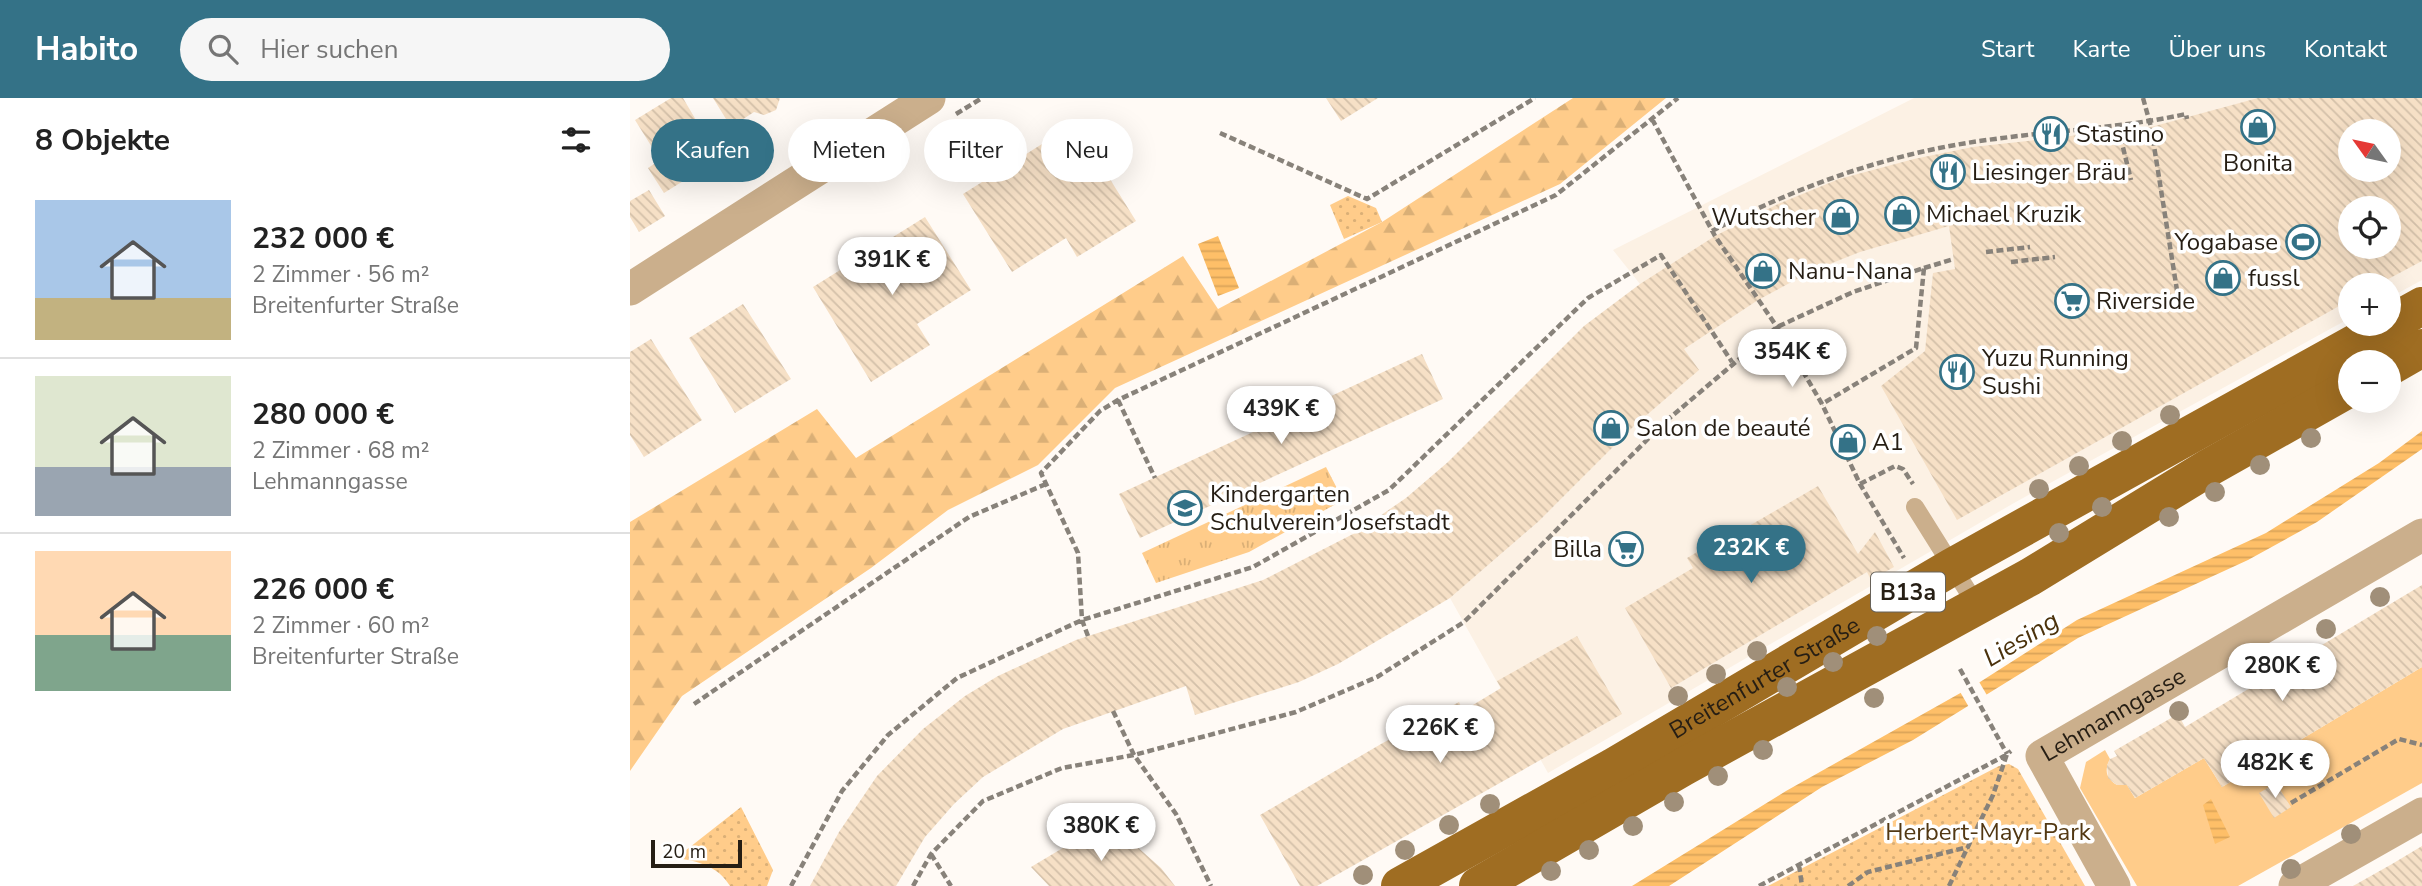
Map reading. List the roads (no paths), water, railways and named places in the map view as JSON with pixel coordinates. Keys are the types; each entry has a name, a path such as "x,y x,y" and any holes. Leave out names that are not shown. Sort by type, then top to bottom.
{"main road":[{"name":"Breitenfurter Straße","path":"1400,886 1648,746 1952,567 2422,306"},
{"path":"2401,360 2422,348"},
{"name":"Breitenfurter Straße","path":"1478,886 1685,766 1977,606 2210,467 2338,395"}],"street":[{"path":"630,289 929,98"},
{"name":"Lehmanngasse","path":"2114,886 2042,756 2422,536"},
{"path":"2295,886 2422,814"}],"lane":[{"path":"1917,500 1952,567 1977,606"}],"place":[{"name":"Bonita","path":"2258,127"},
{"name":"Stastino","path":"2051,134"},
{"name":"Liesinger Bräu","path":"1948,172"},
{"name":"Michael Kruzik","path":"1902,214"},
{"name":"Wutscher","path":"1841,217"},
{"name":"Yogabase","path":"2303,242"},
{"name":"Nanu-Nana","path":"1763,271"},
{"name":"fussl","path":"2223,278"},
{"name":"Riverside","path":"2072,301"},
{"name":"Yuzu Running Sushi","path":"1957,372"},
{"name":"Salon de beauté","path":"1611,428"},
{"name":"A1","path":"1848,442"},
{"name":"Kindergarten Schulverein Josefstadt","path":"1185,508"},
{"name":"Billa","path":"1626,549"}],"water label":[{"name":"Liesing","path":"2021,639"}],"park label":[{"name":"Herbert-Mayr-Park","path":"1988,832"}]}
